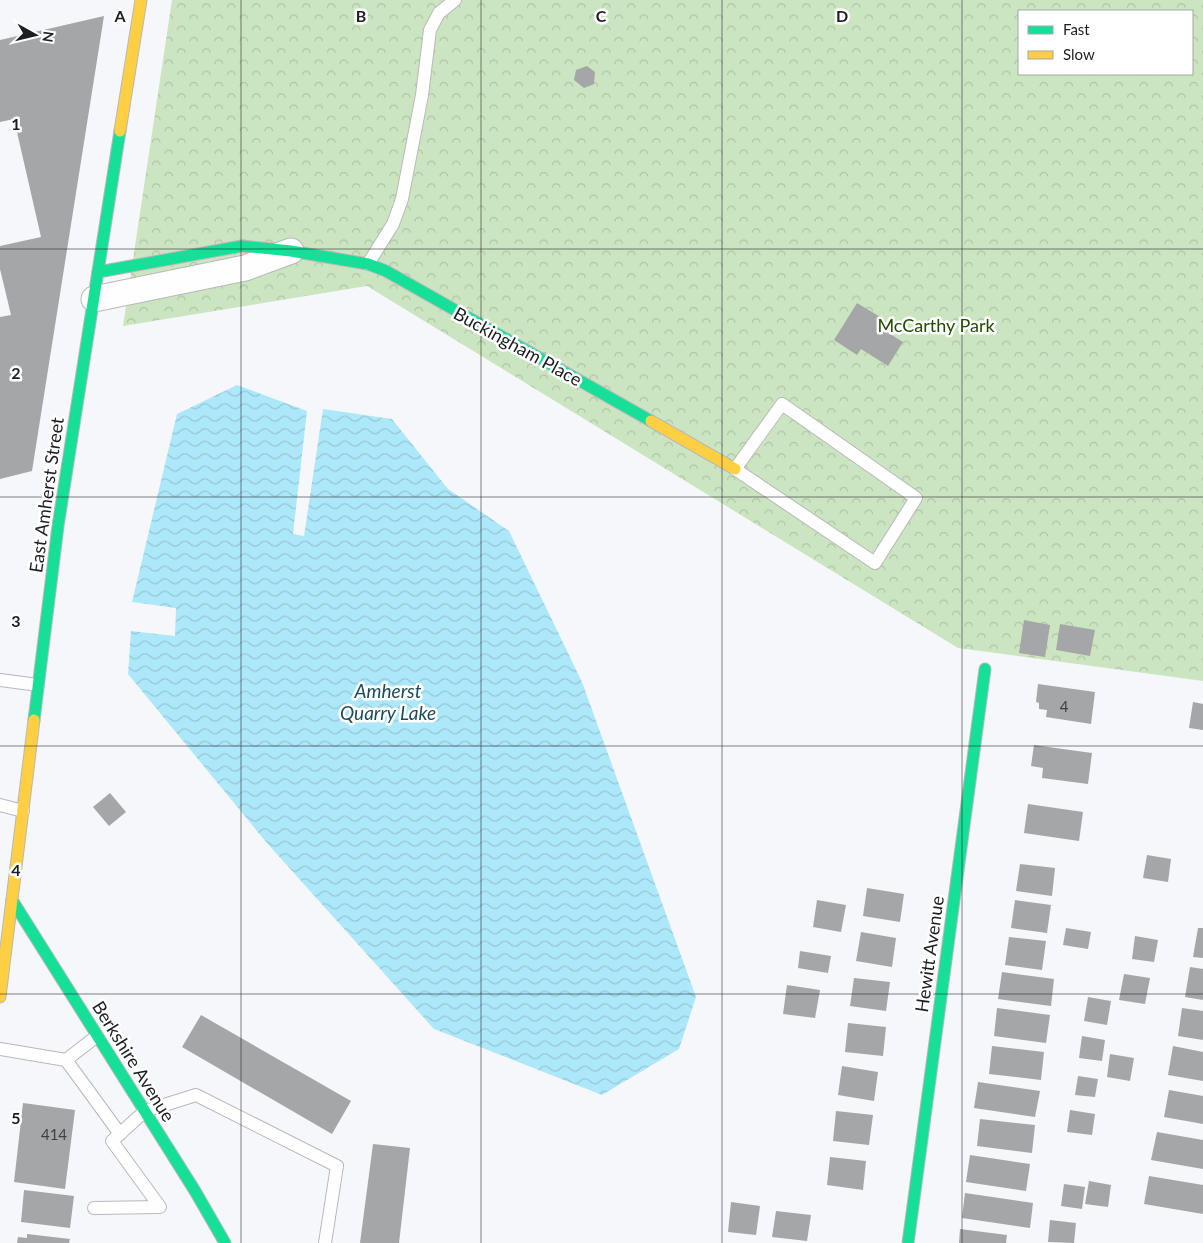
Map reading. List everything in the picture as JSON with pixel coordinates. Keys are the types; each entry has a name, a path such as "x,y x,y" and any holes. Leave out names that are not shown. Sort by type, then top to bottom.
{"street":[{"name":"East Amherst Street","path":"0,997 58,526 141,0"},
{"name":"Buckingham Place","path":"98,272 242,246 291,250 331,259 368,264 386,271 735,469"},
{"path":"94,299 245,268 291,250"},
{"name":"Hewitt Avenue","path":"908,1243 985,669"},
{"name":"Berkshire Avenue","path":"12,900 145,1111 225,1243"}],"lane":[{"path":"368,264 393,224 402,199 422,95 430,30 439,13 455,0"},
{"path":"782,404 916,498 875,562 735,469 782,404"},
{"path":"0,680 38,685"},
{"path":"0,805 23,811"},
{"path":"66,1060 98,1036"},
{"path":"0,1049 66,1060 120,1134"},
{"path":"94,1208 160,1207 112,1141 145,1111 196,1096 337,1166 325,1243"}],"green space":[{"name":"McCarthy Park","path":"172,0 1203,0 1203,681 958,648 367,286 123,326"}],"water":[{"name":"Amherst Quarry Lake","path":"237,385 307,411 293,534 304,536 323,409 392,419 448,489 509,531 582,682 696,997 679,1049 602,1095 434,1029 266,842 128,674 131,631 175,636 176,608 132,602 177,414"}],"building":[{"path":"104,16 32,471 0,479 0,317 11,315 0,269 0,246 41,237 14,119 0,122 0,40"},
{"path":"587,66 595,72 594,84 584,88 574,80 576,70"},
{"path":"857,303 882,318 877,326 903,342 888,366 861,349 857,355 834,340"},
{"path":"1024,620 1050,625 1045,657 1019,653"},
{"path":"1060,624 1095,630 1090,656 1056,650"},
{"path":"1038,684 1095,692 1091,724 1046,717 1047,710 1039,709 1039,703 1036,702"},
{"path":"1193,702 1203,704 1203,730 1189,728"},
{"path":"1034,745 1092,753 1088,784 1042,778 1043,768 1031,766"},
{"path":"110,793 126,812 109,826 93,807"},
{"path":"1028,804 1083,812 1079,841 1024,833"},
{"path":"1147,855 1171,859 1168,882 1143,878"},
{"path":"1020,864 1055,868 1052,896 1016,891"},
{"path":"867,888 904,894 900,922 863,916"},
{"path":"817,900 846,905 841,932 813,927"},
{"path":"1015,900 1051,905 1047,933 1011,928"},
{"path":"1066,928 1091,932 1088,949 1063,945"},
{"path":"1198,928 1203,928 1203,958 1193,957"},
{"path":"861,932 896,938 892,967 856,961"},
{"path":"1135,936 1158,940 1154,962 1132,959"},
{"path":"1009,937 1046,941 1042,970 1005,965"},
{"path":"800,951 831,956 828,973 798,968"},
{"path":"1190,967 1203,969 1203,1000 1185,997"},
{"path":"1002,972 1054,979 1051,1006 998,999"},
{"path":"1124,974 1150,978 1145,1004 1119,1000"},
{"path":"854,978 890,982 886,1011 850,1006"},
{"path":"787,985 820,990 815,1018 783,1014"},
{"path":"1088,997 1111,1001 1107,1025 1084,1021"},
{"path":"997,1008 1050,1015 1046,1043 994,1036"},
{"path":"1182,1008 1203,1011 1203,1040 1178,1036"},
{"path":"201,1015 351,1101 332,1134 182,1047"},
{"path":"848,1023 886,1027 883,1056 845,1052"},
{"path":"1082,1036 1105,1040 1102,1061 1079,1058"},
{"path":"992,1046 1044,1052 1041,1080 989,1074"},
{"path":"1173,1046 1203,1052 1203,1081 1168,1075"},
{"path":"1110,1054 1134,1058 1130,1081 1107,1077"},
{"path":"842,1066 878,1072 874,1101 838,1095"},
{"path":"1078,1076 1098,1079 1095,1097 1075,1095"},
{"path":"978,1082 1040,1091 1035,1117 974,1108"},
{"path":"1169,1090 1203,1096 1203,1124 1164,1117"},
{"path":"23,1103 75,1110 65,1189 14,1182"},
{"path":"1070,1110 1095,1114 1092,1135 1067,1132"},
{"path":"836,1111 873,1115 869,1145 833,1141"},
{"path":"980,1119 1035,1125 1032,1153 977,1146"},
{"path":"1157,1132 1203,1140 1203,1169 1151,1160"},
{"path":"373,1144 410,1148 399,1243 360,1243"},
{"path":"970,1155 1030,1164 1026,1191 966,1182"},
{"path":"830,1157 866,1161 863,1190 827,1185"},
{"path":"1149,1176 1203,1185 1203,1214 1144,1204"},
{"path":"1089,1181 1111,1185 1108,1207 1085,1204"},
{"path":"1064,1184 1085,1187 1082,1209 1061,1206"},
{"path":"24,1190 74,1196 70,1228 21,1222"},
{"path":"965,1193 1033,1203 1030,1228 962,1218"},
{"path":"731,1202 760,1206 756,1235 728,1232"},
{"path":"776,1211 811,1215 807,1241 772,1237"},
{"path":"1050,1220 1076,1223 1074,1243 1048,1242"},
{"path":"960,1229 1007,1235 1006,1243 959,1243"},
{"path":"27,1234 70,1239 69,1243 17,1243 18,1237 27,1238"}],"traffic: fast":[{"path":"34,720 58,526 120,131"},
{"path":"98,272 242,246 291,251 368,264 386,271 651,421"},
{"path":"908,1243 985,669"},
{"path":"12,900 195,1191 225,1243"}],"traffic: slow":[{"path":"120,131 141,0"},
{"path":"651,421 735,469"},
{"path":"0,997 34,720"}]}
